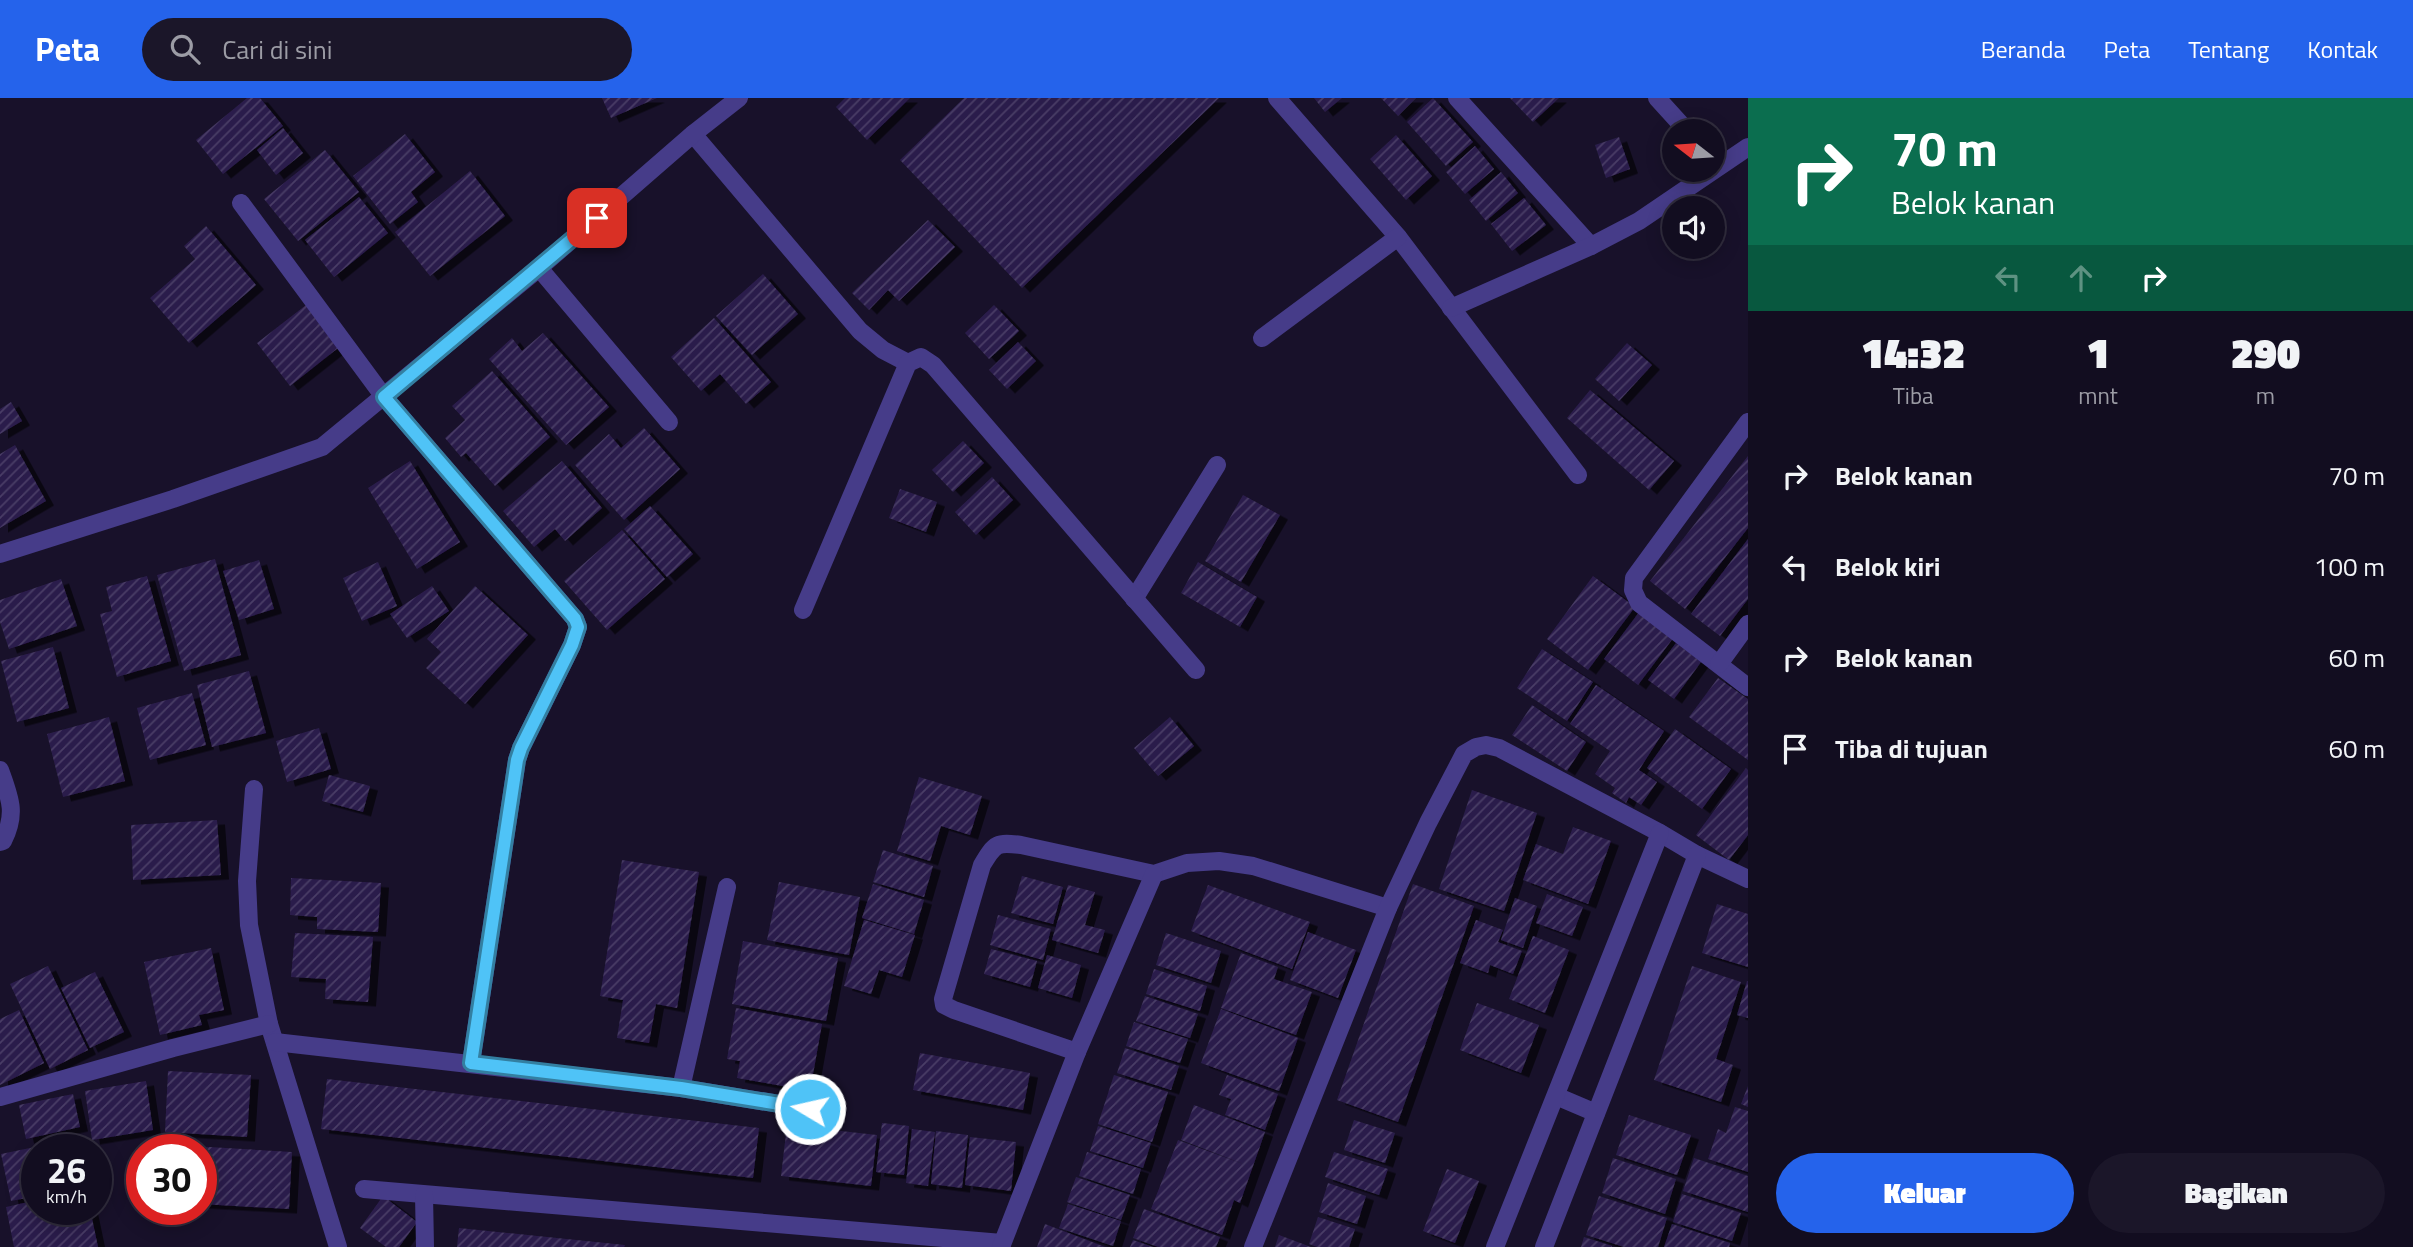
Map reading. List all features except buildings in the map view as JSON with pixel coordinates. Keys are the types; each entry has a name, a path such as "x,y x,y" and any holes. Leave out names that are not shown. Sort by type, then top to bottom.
{"street":[{"path":"0,554 173,499 322,447 739,98"},
{"path":"1277,98 1398,237 1578,475"},
{"path":"1457,98 1591,246"},
{"path":"1657,98 1676,119"},
{"path":"693,134 860,331 883,350 908,363"},
{"path":"1726,159 1748,147"},
{"path":"1451,308 1591,246 1639,221 1692,182"},
{"path":"241,203 384,397 575,619 578,627 517,760 471,1063"},
{"path":"1262,338 1398,237"},
{"path":"539,268 669,422"},
{"path":"803,610 908,363 921,357 933,365 1196,670"},
{"path":"1748,422 1634,578 1633,590 1639,603 1748,687"},
{"path":"1134,599 1217,465"},
{"path":"1719,664 1748,624"},
{"path":"1253,1247 1388,908 1464,754 1486,745 1499,748 1748,879"},
{"path":"0,770 11,803 11,826 0,842"},
{"path":"254,789 247,881 249,925 269,1024 338,1247"},
{"path":"1494,1247 1660,832"},
{"path":"1077,1052 944,1005 943,999 982,865 992,849 1002,843 1154,874 1187,863 1219,861 1253,866 1388,908"},
{"path":"1544,1247 1698,855"},
{"path":"364,1189 1001,1245 1077,1052 1154,874"},
{"path":"681,1088 727,887"},
{"path":"0,1097 269,1024"},
{"path":"275,1042 681,1088 810,1109"},
{"path":"1556,1096 1596,1114"},
{"path":"424,1195 425,1247"}],"route":[{"path":"597,218 384,397 575,619 578,627 517,760 471,1063 712,1092 810,1109"}]}
